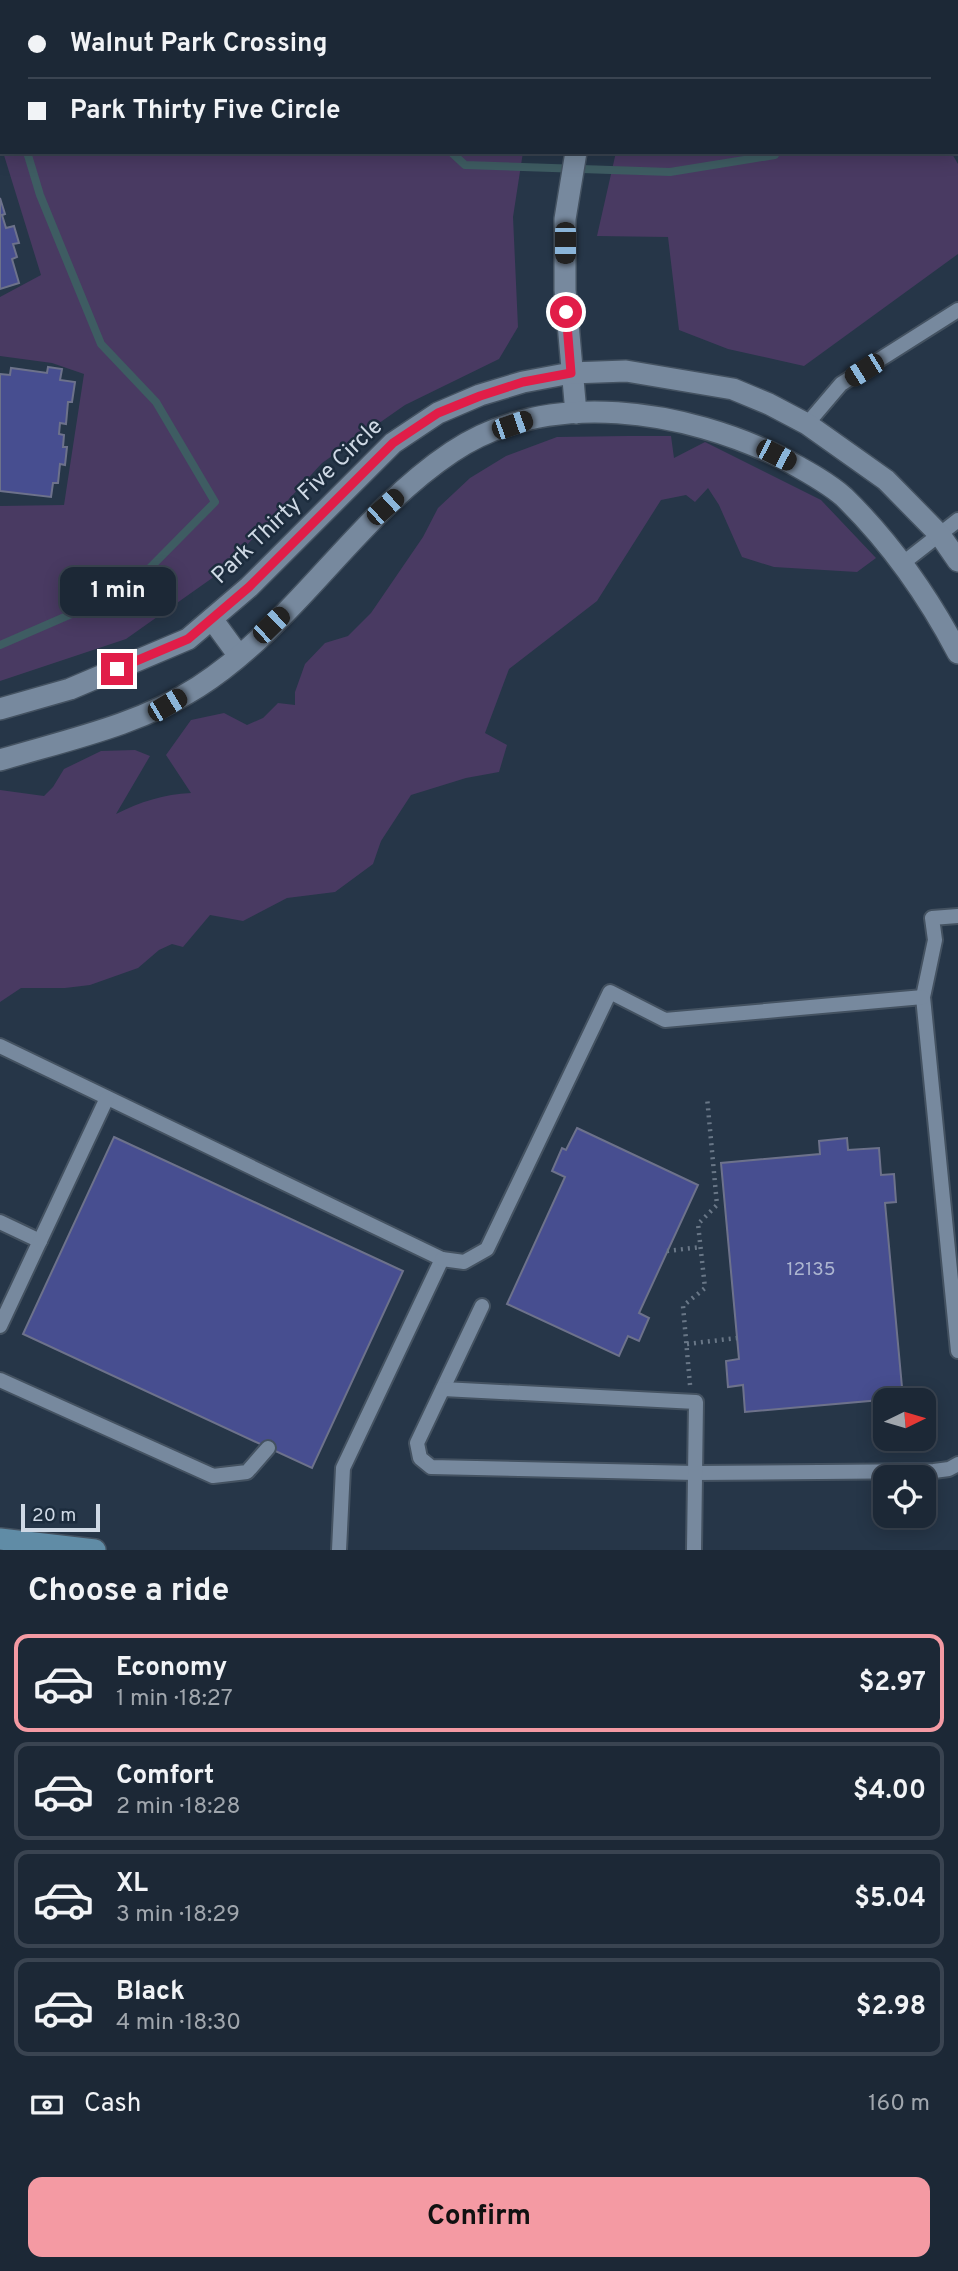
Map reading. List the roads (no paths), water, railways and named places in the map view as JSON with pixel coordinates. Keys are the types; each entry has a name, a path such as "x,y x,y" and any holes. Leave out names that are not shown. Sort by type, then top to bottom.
{"main road":[{"path":"0,1539 95,1550"}],"street":[{"path":"576,154 565,219 565,290 576,413"},
{"name":"Park Thirty Five Circle","path":"0,709 70,689 188,639 249,587 393,443 438,413 480,396 523,382 571,373 626,371 733,388 769,404 807,424 886,480 940,535 958,561"},
{"path":"0,760 122,723 167,705 201,685 239,656 304,594 385,507 454,450 495,430 529,419 576,413 620,412 715,430 752,443 800,467 842,496 903,563 958,653"},
{"path":"212,619 239,656"}],"lane":[{"path":"807,424 841,384 958,310"},
{"path":"903,563 958,520"},
{"path":"958,916 932,918 935,940 923,997 958,1351"},
{"path":"0,1046 442,1259 464,1262 487,1249 610,992 665,1020 923,997"},
{"path":"0,1326 107,1098"},
{"path":"0,1222 40,1241"},
{"path":"339,1550 343,1468 442,1259"},
{"path":"482,1306 417,1443 420,1458 431,1467 695,1473 934,1471 949,1469 958,1464"},
{"path":"0,1380 213,1476 247,1472 268,1448"},
{"path":"443,1389 696,1402 694,1550"}],"waterway":[{"path":"0,645 129,589 215,502 156,402 101,344 40,195 28,154"},
{"path":"453,154 465,165 670,172 775,154"}]}
